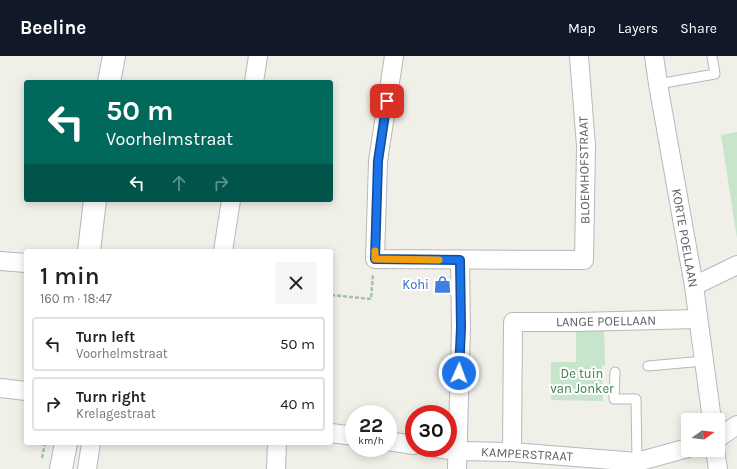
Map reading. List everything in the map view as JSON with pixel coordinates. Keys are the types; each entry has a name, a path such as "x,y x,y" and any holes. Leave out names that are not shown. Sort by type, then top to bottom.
{"street":[{"path":"109,80 114,56"},
{"path":"254,80 258,56"},
{"path":"394,56 378,161 375,259 460,260 461,327 457,451"},
{"name":"BLOEMHOFSTRAAT","path":"460,260 584,260 586,146 579,56"},
{"name":"KORTE POELLAAN","path":"654,56 694,286 711,413"},
{"path":"89,249 95,202"},
{"path":"223,249 231,202"},
{"path":"0,261 24,263"},
{"path":"694,286 737,265"},
{"name":"LANGE POELLAAN","path":"512,452 513,322 698,319"},
{"path":"0,388 24,391"},
{"path":"725,433 737,425"},
{"path":"333,433 345,435"},
{"path":"62,469 66,445"},
{"path":"87,469 91,445"},
{"path":"276,469 277,445"},
{"name":"KAMPERSTRAAT","path":"457,451 512,452 637,466 681,450"},
{"path":"457,457 457,469"},
{"path":"716,457 718,469"}],"lane":[{"path":"658,84 715,74 712,56"},
{"path":"648,366 704,361"},
{"path":"615,372 614,399 636,399 637,466"}],"path":[{"path":"333,295 371,299 375,259"}],"green space":[{"path":"737,132 737,238 721,135"},
{"name":"De tuin van Jonker","path":"604,326 605,365 602,366 603,401 551,400 551,362 576,362 576,327"}],"slow traffic":[{"path":"375,251 375,259 439,260"}],"place":[{"name":"Kohi","path":"442,284"}],"route":[{"path":"387,101 378,161 375,259 460,260 461,327 459,373"}]}
